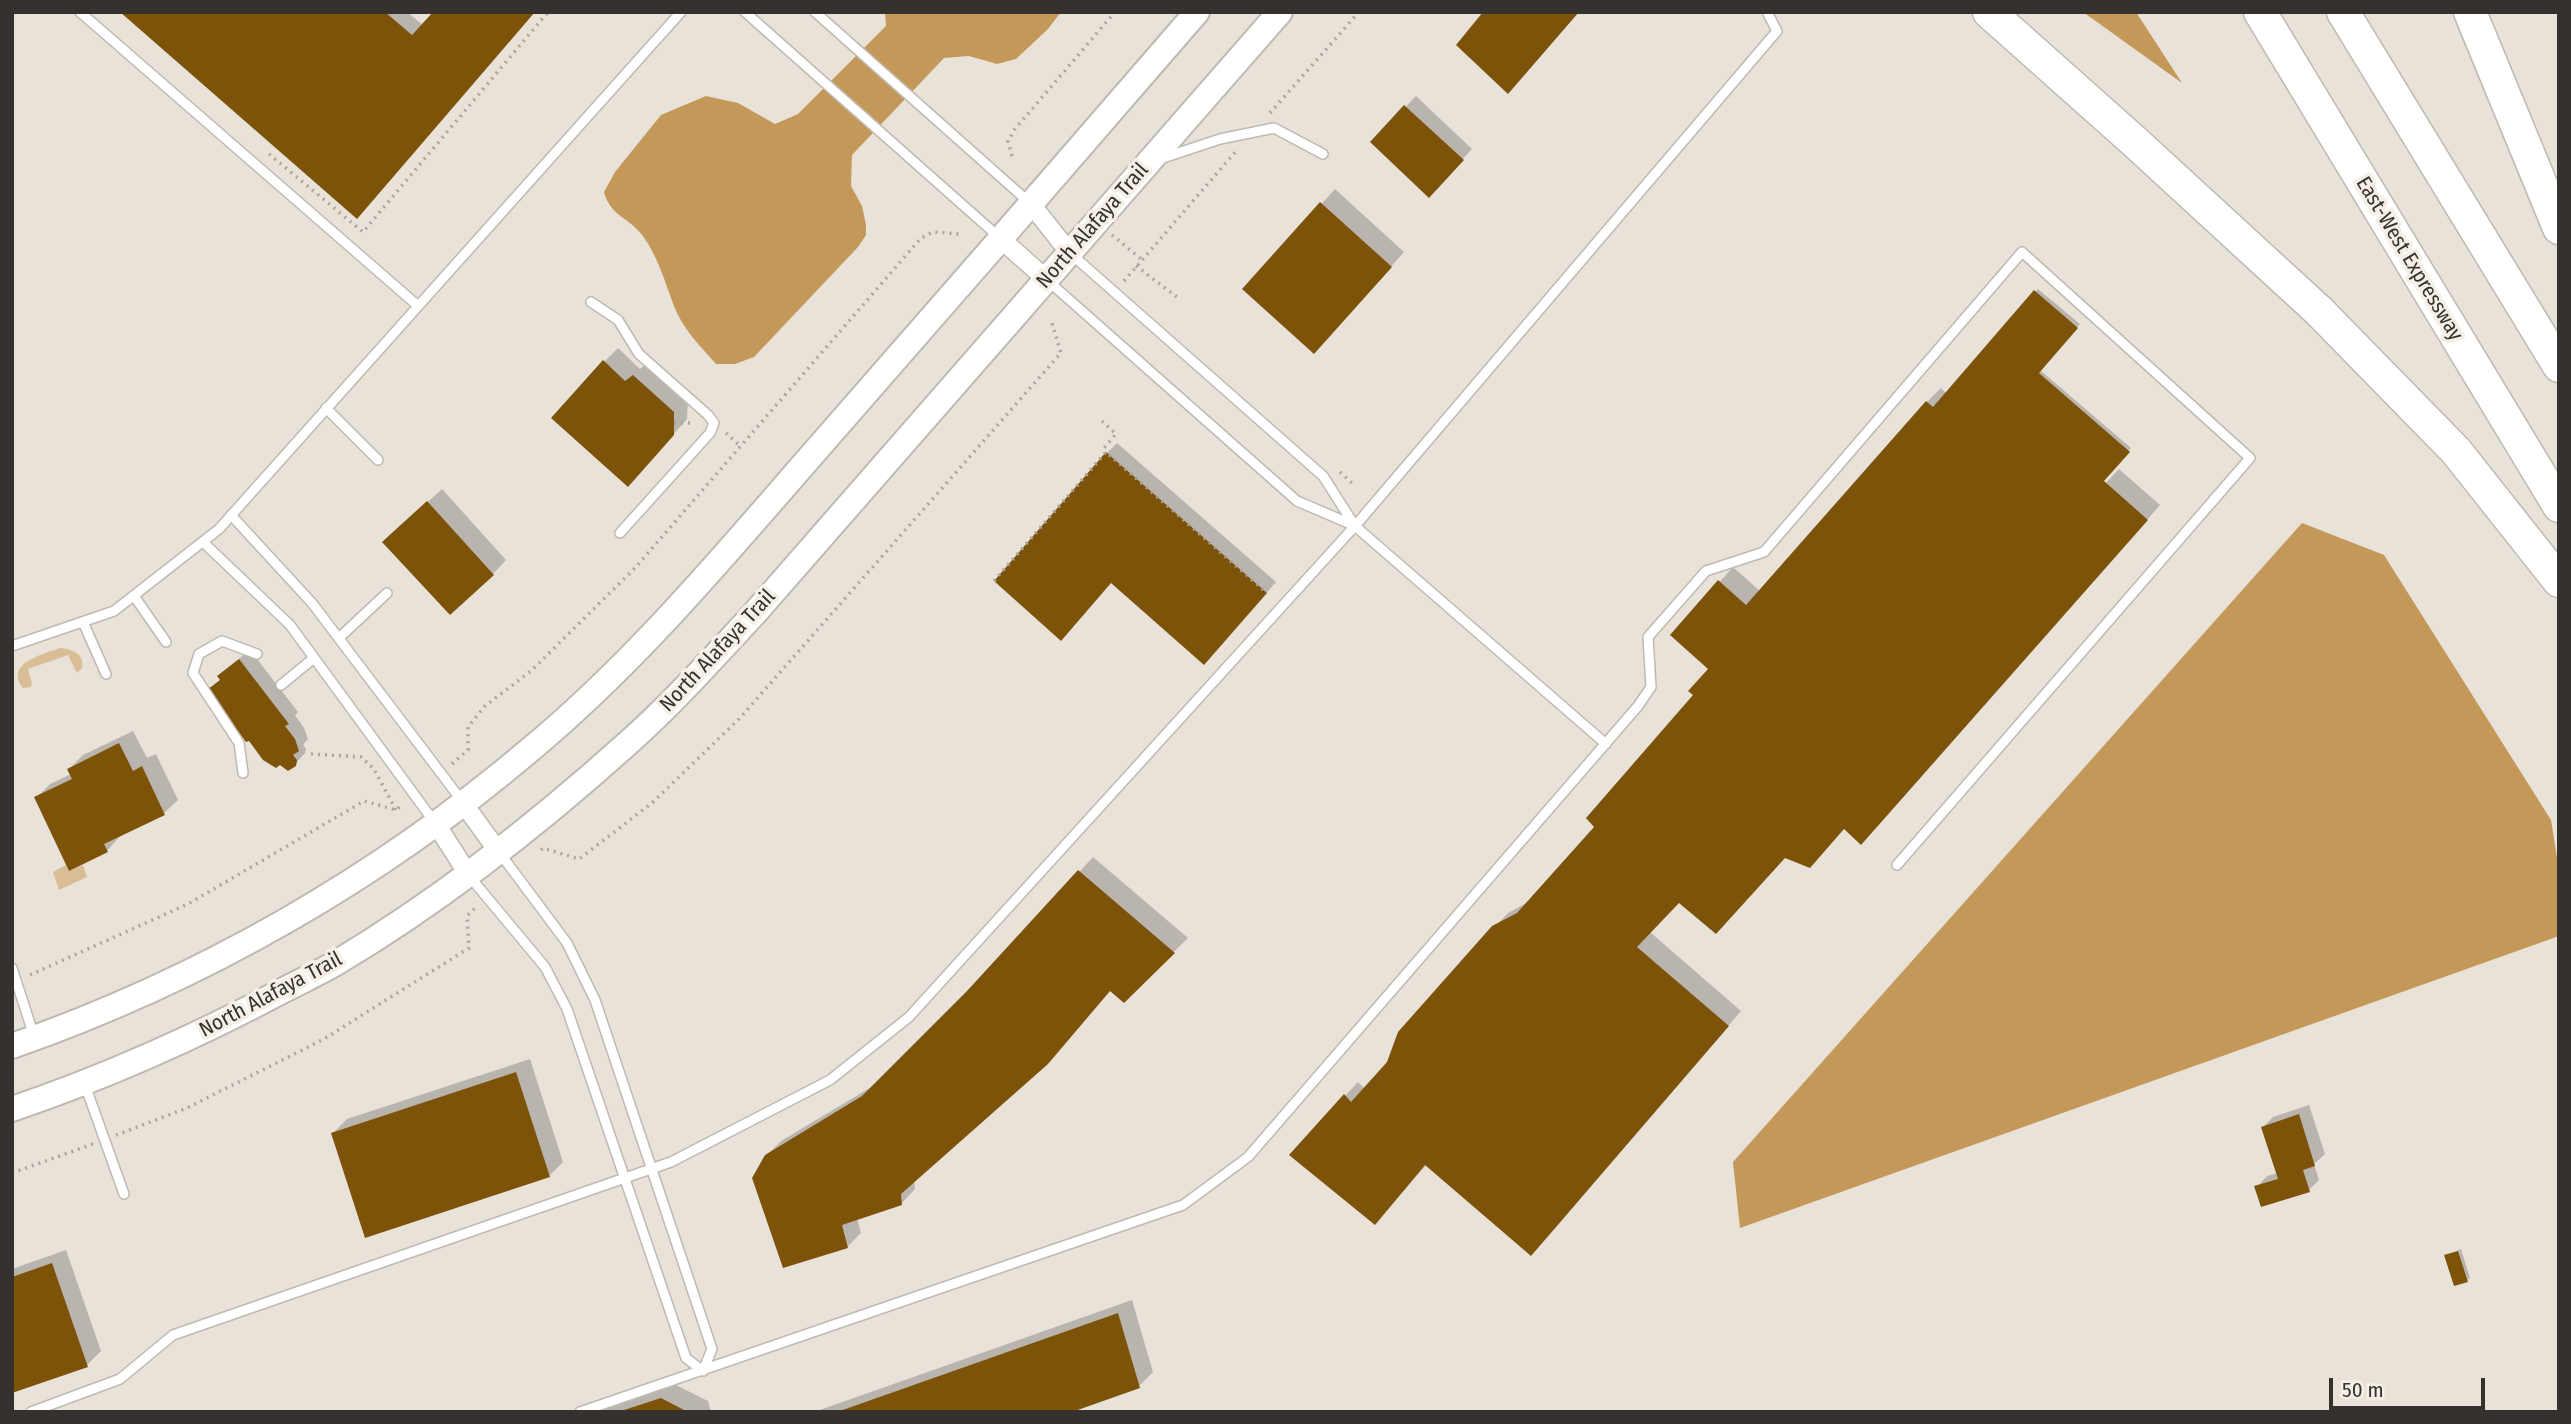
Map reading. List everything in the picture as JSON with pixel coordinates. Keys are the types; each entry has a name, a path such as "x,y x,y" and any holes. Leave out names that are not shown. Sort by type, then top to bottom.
{"highway":[{"path":"1989,12 2136,142 2319,311 2456,451 2559,581"},
{"name":"East-West Expressway","path":"2260,12 2559,506"},
{"path":"2343,12 2559,366"},
{"path":"2470,12 2559,228"}],"main road":[{"path":"24,1042 153,989 242,945 368,872 436,824 532,749 652,635 1002,240 1197,12"},
{"name":"North Alafaya Trail","path":"12,1110 84,1083 224,1022 335,964 468,874 561,802 691,682 754,614 1280,12"}],"street":[{"path":"1031,204 1069,252"},
{"path":"1002,240 1046,279"},
{"path":"463,803 498,851"},
{"path":"436,824 468,874"}],"lane":[{"path":"80,12 417,305"},
{"path":"12,646 114,611 203,542 231,515 681,12"},
{"path":"745,12 1002,240"},
{"path":"815,12 1031,204"},
{"path":"31,1412 120,1379 173,1335 671,1162 830,1080 909,1017 1355,526 1777,31 1767,12"},
{"path":"1149,163 1220,139 1275,128 1323,154"},
{"path":"1069,252 1323,476 1355,526 1605,744"},
{"path":"580,1412 1183,1205 1248,1157 1605,744 1651,687 1648,637 1706,571 1764,552 2022,252 2250,458 1897,864"},
{"path":"1046,279 1297,501 1355,526"},
{"path":"591,302 618,320 639,354 714,423 710,432 620,533"},
{"path":"326,408 378,460"},
{"path":"231,515 312,603 463,803"},
{"path":"203,542 290,625 436,824"},
{"path":"339,638 387,593"},
{"path":"134,596 166,642"},
{"path":"83,622 106,674"},
{"path":"243,773 239,743 193,673 199,654 222,640 257,654"},
{"path":"281,685 314,657"},
{"path":"498,851 567,943 595,1000 712,1349 703,1371"},
{"path":"468,874 545,967 567,1009 686,1358 703,1371"},
{"path":"12,968 17,981 24,1042"},
{"path":"84,1083 124,1194"}],"path":[{"path":"267,153 363,232 548,12"},
{"path":"1012,156 1008,141 1015,129 1115,12"},
{"path":"1134,289 1123,280 1359,12"},
{"path":"441,773 467,750 468,727 485,706 532,670 635,568 922,238 933,232 960,234"},
{"path":"1110,233 1142,259"},
{"path":"1136,266 1177,297"},
{"path":"1102,421 1116,434 1104,448 1106,452 1267,593"},
{"path":"994,581 1106,452"},
{"path":"1331,464 1352,483"},
{"path":"311,754 361,757 373,769 396,810"},
{"path":"396,810 414,794"},
{"path":"17,981 188,904 363,801 396,810"}],"shaded area":[{"path":"885,12 1061,12 1048,29 1016,59 997,64 969,56 944,58 852,155 851,186 862,206 866,225 866,235 858,247 754,357 735,364 716,364 682,322 657,261 643,236 615,211 604,192 615,172 661,115 706,96 738,103 775,124 798,114 886,26"},
{"path":"2083,12 2136,12 2182,83"},
{"path":"2302,523 2384,555 2551,820 2559,870 2559,936 1740,1228 1733,1162"},
{"path":"60,648 77,653 82,659 82,668 77,673 68,655 28,669 32,684 31,687 23,688 18,679 22,666 36,657"},
{"path":"66,865 69,871 83,865 87,877 59,890 53,872"}],"building":[{"path":"120,12 385,12 412,35 433,12 535,12 357,219"},
{"path":"1483,12 1579,12 1508,94 1456,45"},
{"path":"1404,105 1464,160 1429,198 1370,142"},
{"path":"1320,202 1392,267 1314,354 1242,289"},
{"path":"2034,290 2078,328 2039,373 2130,452 2104,481 2148,520 1861,845 1844,829 1810,868 1785,858 1716,934 1679,903 1637,947 1729,1026 1531,1256 1425,1165 1375,1225 1289,1155 1344,1094 1351,1102 1387,1062 1398,1032 1492,926 1517,913 1594,827 1586,818 1693,695 1688,691 1708,669 1670,635 1718,580 1746,605 1926,401 1933,407"},
{"path":"603,360 625,381 633,375 674,412 674,435 628,487 551,418"},
{"path":"1106,452 1267,593 1204,665 1111,583 1061,641 994,581"},
{"path":"427,501 494,575 450,615 382,542"},
{"path":"239,659 289,724 285,726 295,739 299,751 293,755 297,760 296,766 288,771 280,765 276,768 263,760 207,690 220,680 217,676"},
{"path":"119,743 133,771 142,766 165,815 104,844 108,852 69,871 34,797 72,779 67,769"},
{"path":"1078,870 1175,953 1124,1003 1110,991 1048,1064 901,1194 902,1205 842,1225 848,1248 783,1268 752,1178 765,1155 862,1096 967,991"},
{"path":"516,1072 550,1177 365,1238 331,1133"},
{"path":"2299,1114 2315,1166 2303,1170 2310,1192 2261,1207 2254,1186 2278,1179 2261,1127"},
{"path":"2458,1251 2468,1282 2454,1286 2444,1255"},
{"path":"52,1263 88,1367 12,1393 12,1277"},
{"path":"1118,1313 1140,1388 1072,1412 837,1412"},
{"path":"661,1398 688,1412 621,1412 621,1411"}]}
